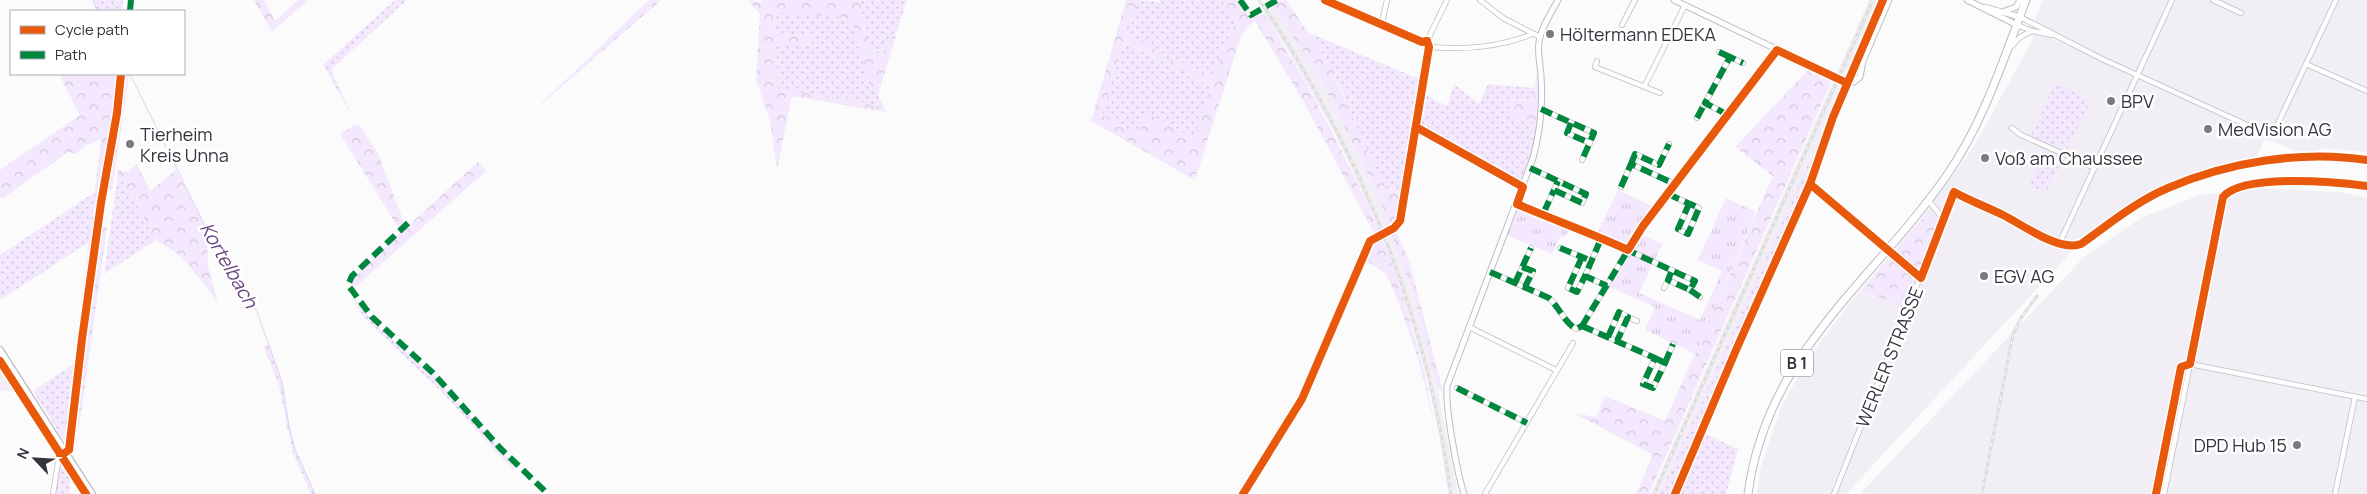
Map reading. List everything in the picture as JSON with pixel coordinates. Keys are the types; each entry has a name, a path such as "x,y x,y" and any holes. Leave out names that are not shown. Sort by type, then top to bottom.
{"main road":[{"name":"B 1","path":"1748,494 1763,435 1787,380 1823,324 1929,200 1972,134 2007,52 2026,0"},
{"path":"0,350 92,494"}],"street":[{"path":"1382,22 1387,0"},
{"path":"1447,0 1428,42 1429,47 1469,49 1515,41 1532,34"},
{"path":"1480,0 1503,18 1540,38"},
{"path":"1464,494 1456,461 1447,391 1451,374 1530,168 1537,142 1540,109 1542,78 1538,51 1540,38 1558,0"},
{"path":"1622,25 1635,0"},
{"path":"1674,0 1844,83 1854,82 1860,77 1863,61 1889,0"},
{"path":"1967,0 2017,25 2032,31 2053,35"},
{"path":"2004,12 2016,6 2020,0"},
{"path":"2060,242 2172,0"},
{"path":"2213,0 2241,13"},
{"path":"1981,7 2020,17 2053,35 2268,135 2274,132 2336,0"},
{"path":"1328,1 1382,22 1422,42 1428,42"},
{"path":"1645,85 1685,5"},
{"path":"2007,52 2020,37 2032,31"},
{"path":"1689,204 1678,229 1688,234 1699,208 1668,194 1777,50"},
{"path":"1719,52 1743,63"},
{"path":"1697,118 1730,57"},
{"path":"1597,61 1594,68 1645,85 1660,93"},
{"path":"2306,64 2367,91"},
{"path":"1705,103 1728,115"},
{"path":"1540,109 1594,133 1582,160"},
{"path":"1571,123 1567,133 1590,143"},
{"path":"2012,128 2021,135 2095,168"},
{"path":"1655,175 1668,144"},
{"path":"1621,187 1635,154 1659,165"},
{"path":"1631,164 1675,184"},
{"path":"1530,168 1586,194 1582,203 1554,190"},
{"path":"1544,212 1558,181"},
{"name":"WERLER STRASSE","path":"1834,494 1954,192"},
{"path":"1929,200 1944,220"},
{"path":"1582,258 1568,288 1577,292 1600,241"},
{"path":"1514,283 1531,248"},
{"path":"1560,248 1591,261"},
{"path":"1490,272 1549,298 1556,304 1568,324 1576,329 1582,326 1628,250 1695,281 1690,290"},
{"path":"1522,266 1532,271 1525,287"},
{"path":"1664,288 1672,270"},
{"path":"1585,276 1607,286"},
{"path":"1668,280 1700,297"},
{"path":"1608,337 1619,312 1637,321"},
{"path":"1617,342 1628,317"},
{"path":"1582,326 1665,363"},
{"path":"1469,327 1556,370"},
{"path":"1485,494 1573,343"},
{"path":"1655,358 1643,384 1653,388 1673,344"},
{"path":"2164,494 2190,364 2367,400"},
{"path":"1457,388 1527,422"},
{"path":"2335,494 2355,397"},
{"path":"53,494 58,463"}],"shaded area":[{"path":"1869,0 1880,0 1660,494 1651,494"},
{"path":"2042,0 2367,0 2367,152 2322,148 2313,153 2295,151 2275,142 2264,140 2257,157 2205,170 2152,190 2108,217 2070,253 1846,494 1757,494 1760,469 1780,410 1808,358 1850,303 1920,220 1973,148 2033,39 2032,28"},
{"path":"1273,6 1319,76 1373,185 1391,228 1430,351 1458,494 1448,494 1440,440 1427,377 1399,282 1380,231 1335,134 1286,47 1263,13"},
{"path":"2254,188 2341,192 2367,198 2367,494 1860,494 2084,257 2141,218 2200,195"},
{"path":"0,363 20,392 0,391"}],"green space":[{"path":"93,0 123,0 122,10 97,10"},
{"path":"254,0 264,0 275,21 298,0 308,0 272,32"},
{"path":"395,0 407,0 333,68 332,72 351,114 323,65"},
{"path":"649,0 661,0 529,115"},
{"path":"748,0 761,2 763,0 861,0 869,49 878,51 886,50 901,19 878,95 870,88 856,32 850,18 774,12 775,32 809,36 813,39 810,46 776,44 778,89 865,103 886,112 792,96 777,169 770,121 756,80 760,14"},
{"path":"861,0 907,0 901,19 886,50 869,49"},
{"path":"1126,0 1138,0 1127,34 1167,56 1164,62 1124,42 1102,115 1139,135 1145,112 1194,139 1211,87 1169,64 1172,58 1212,76 1236,21 1222,0 1236,0 1251,18 1263,13 1280,39 1326,120 1380,231 1375,235 1306,106 1255,21 1247,27 1240,39 1195,180 1091,121"},
{"path":"1138,0 1160,2 1160,0 1222,0 1236,21 1212,77 1172,58 1169,64 1211,87 1194,139 1146,113 1139,135 1101,115 1124,42 1164,62 1167,56 1127,34"},
{"path":"1286,0 1332,67 1335,80 1385,187 1403,196 1399,218 1391,228 1373,185 1319,76 1273,6 1278,1"},
{"path":"774,11 851,18 870,88 878,95 886,112 864,103 778,89 776,43 810,46 813,40 809,36 775,32"},
{"path":"1307,32 1424,81 1422,93 1447,106 1454,84 1479,104 1488,84 1535,88 1534,100 1511,99 1533,120 1531,145 1536,147 1523,187 1416,127 1403,196 1385,187 1345,102 1344,94"},
{"path":"1811,67 1833,78 1649,494 1636,494 1653,455 1574,413 1596,417 1605,396 1665,421 1773,176 1735,147"},
{"path":"60,75 129,75 112,190 103,190 99,206 99,226 107,227 79,428 70,428 68,446 60,434 66,419 74,364 101,139 85,146 76,154 68,152 2,199 0,196 0,170 80,115"},
{"path":"1536,76 1541,78 1536,147 1531,145 1533,120 1509,117 1510,99 1534,100"},
{"path":"2055,83 2091,101 2067,150 2031,135"},
{"path":"1827,122 1826,132 1808,185 1673,494 1660,494"},
{"path":"354,125 359,125 378,153 406,228 478,162 486,171 352,290 351,281 401,232 340,134"},
{"path":"2044,149 2063,158 2046,193 2029,185"},
{"path":"137,164 150,191 176,170 207,230 208,267 218,302 182,257 156,240 125,183 117,180 118,170 128,172"},
{"path":"117,180 125,183 156,240 104,274"},
{"path":"1618,190 1656,208 1627,246 1598,232"},
{"path":"95,192 89,242 0,300 0,255"},
{"path":"1726,198 1756,212 1695,354 1645,330 1655,307 1610,287 1642,235 1662,244 1639,293 1700,320 1722,271 1698,260"},
{"path":"1519,207 1568,230 1566,236 1560,237 1552,254 1507,235"},
{"path":"1929,211 1935,215 1938,222 1895,334 1891,332 1899,306 1864,290"},
{"path":"1396,231 1408,257 1443,391 1438,390 1413,294 1391,232"},
{"path":"1381,236 1399,282 1425,375 1433,418 1419,362 1397,298 1386,274 1364,259 1370,243"},
{"path":"350,294 380,329 433,374 516,467 513,470 442,392 365,319"},
{"path":"269,344 282,382 289,426 295,449 315,494 311,494 292,451 279,386 264,347"},
{"path":"74,364 66,419 60,434 33,391"},
{"path":"1702,432 1738,449 1726,494 1677,494"},
{"path":"60,456 77,480 70,480 69,494 53,494"}],"waterway":[{"name":"Kortelbach","path":"93,0 97,10"},
{"name":"Kortelbach","path":"129,75 207,230 220,244 257,312 282,382 289,426 295,449 315,494"}],"railway":[{"path":"1259,0 1292,51 1322,103 1368,196 1387,244 1420,342 1443,443 1451,494"},
{"path":"1654,494 1873,0"},
{"path":"1982,494 2013,334 2021,318 2037,296"}],"marked path":[{"path":"130,10 131,0"},
{"path":"1240,0 1251,15 1277,0"},
{"path":"1719,52 1730,57"},
{"path":"1728,115 1705,103 1730,57 1743,63"},
{"path":"1697,118 1705,103"},
{"path":"1541,109 1594,133 1582,160"},
{"path":"1571,123 1567,133 1590,143"},
{"path":"1631,164 1635,154 1659,165 1669,144"},
{"path":"1621,187 1631,164 1675,184"},
{"path":"1530,168 1586,194 1582,203 1554,190 1558,181"},
{"path":"1544,212 1554,190"},
{"path":"1668,194 1699,208 1688,234 1678,229 1689,204"},
{"path":"408,223 352,276 348,285 372,317 433,373 501,449 548,494"},
{"path":"1600,241 1585,276 1607,286"},
{"path":"1582,326 1630,247"},
{"path":"1515,283 1531,248"},
{"path":"1560,248 1587,259"},
{"path":"1625,249 1695,281 1690,290 1668,280 1672,270"},
{"path":"1582,257 1568,288 1577,292 1585,276"},
{"path":"1522,267 1533,271 1525,287"},
{"path":"1490,272 1549,298 1572,326 1576,329 1582,326"},
{"path":"1690,290 1700,297"},
{"path":"1608,337 1619,312 1628,317 1617,341"},
{"path":"1582,326 1655,358 1643,384 1653,388 1665,363 1655,358"},
{"path":"1665,363 1673,344"},
{"path":"1457,388 1527,423"}],"cycle path":[{"path":"1325,0 1422,42 1427,41"},
{"path":"1675,494 1736,350 1810,184 1833,117 1883,0"},
{"path":"1243,494 1302,399 1370,241 1394,228 1400,221 1429,47 1427,41"},
{"path":"1416,127 1523,187 1517,204 1628,250 1643,226 1777,50 1847,83"},
{"path":"60,456 69,450 82,339 101,203 117,113 121,75"},
{"path":"1810,184 1921,278 1954,192 2052,241 2072,245 2081,244 2145,199 2168,188 2215,171 2266,160 2317,156 2367,160"},
{"path":"2156,494 2181,367 2190,364 2223,197 2234,189 2269,182 2314,181 2367,186"},
{"path":"0,361 86,494"}],"place":[{"name":"Höltermann EDEKA","path":"1550,34"},
{"name":"BPV","path":"2111,101"},
{"name":"MedVision AG","path":"2208,129"},
{"name":"Tierheim Kreis Unna","path":"130,144"},
{"name":"Voß am Chaussee","path":"1985,158"},
{"name":"EGV AG","path":"1984,276"},
{"name":"DPD Hub 15","path":"2297,445"}]}
